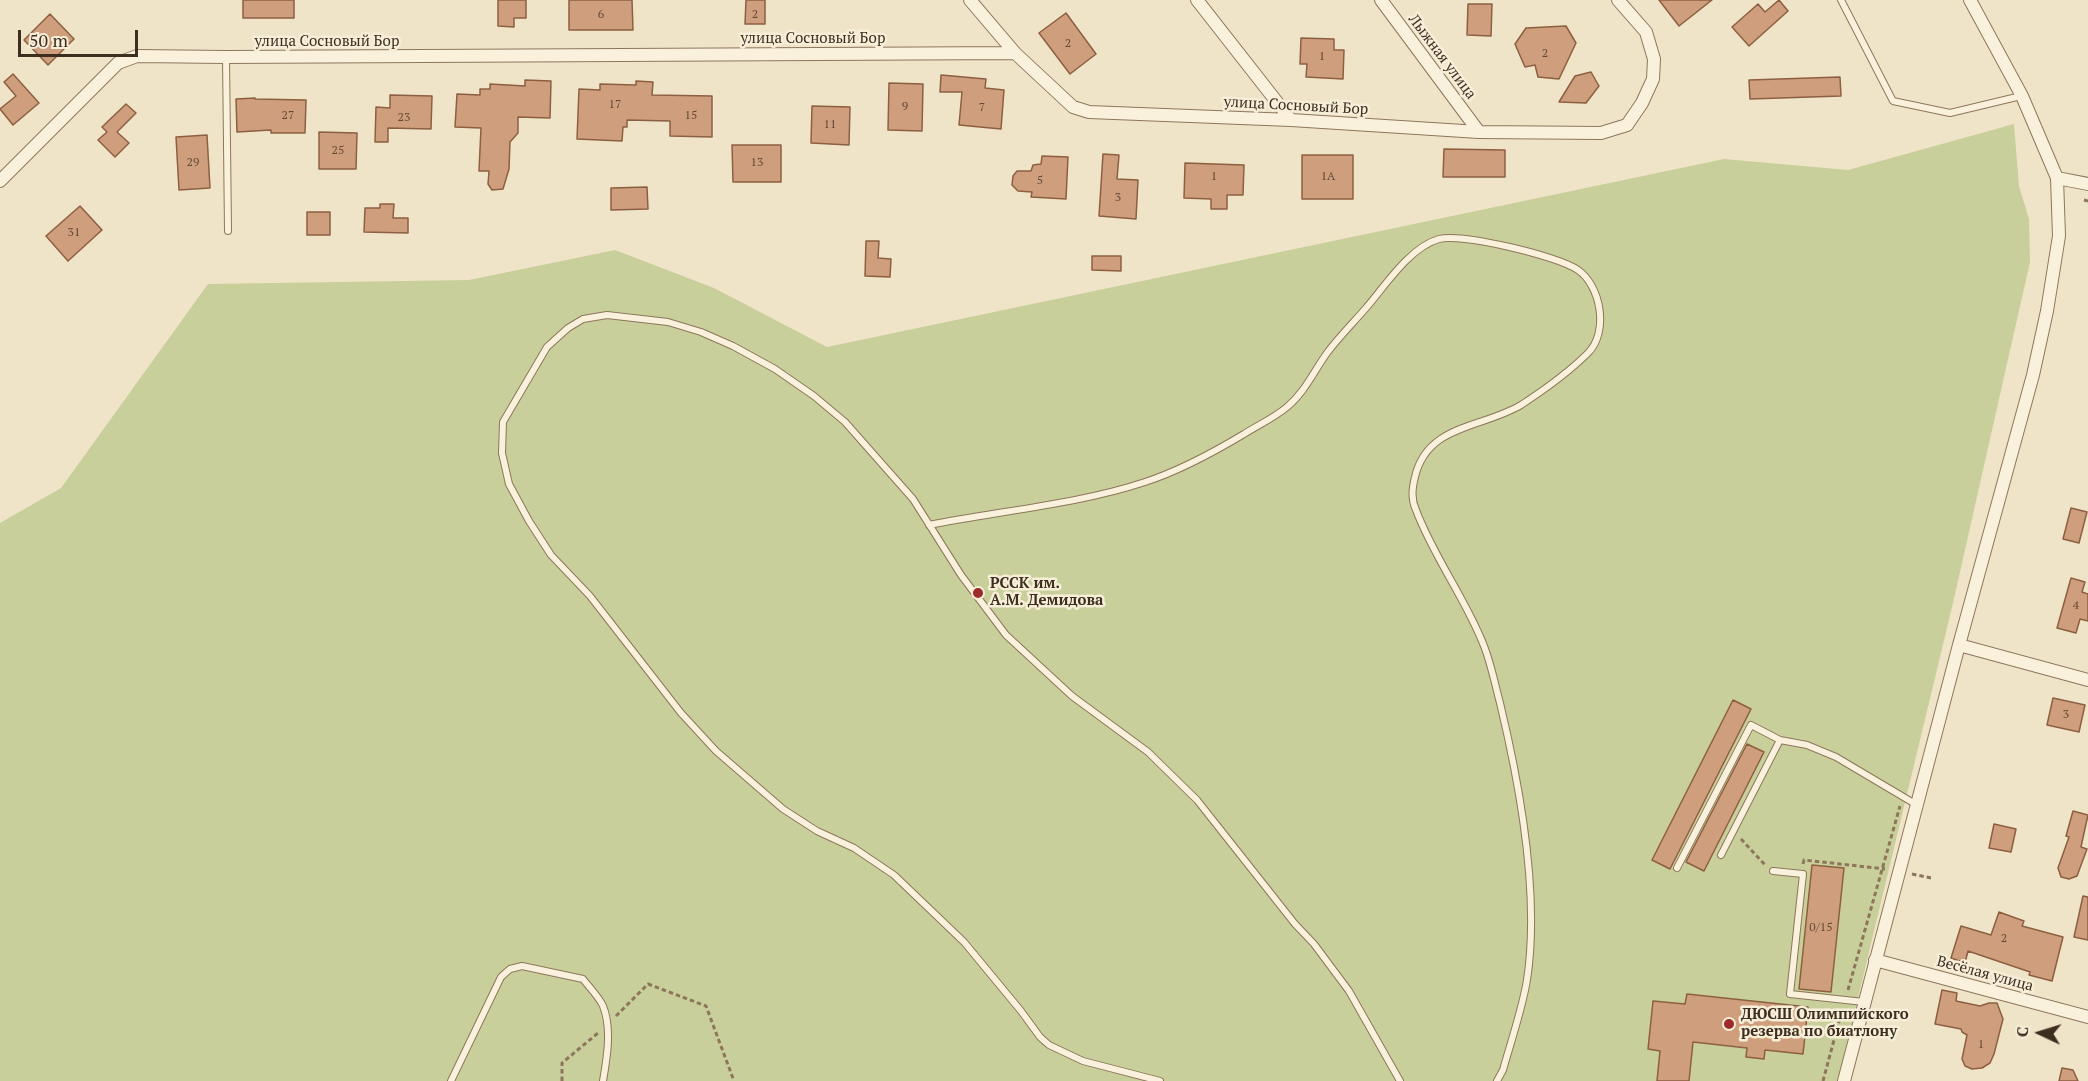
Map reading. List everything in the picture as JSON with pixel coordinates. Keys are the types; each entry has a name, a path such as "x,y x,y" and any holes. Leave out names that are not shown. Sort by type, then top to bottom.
{"street":[{"path":"970,0 1014,53"},
{"path":"1197,0 1291,120"},
{"name":"Лыжная улица","path":"1381,0 1479,132"},
{"name":"улица Сосновый Бор","path":"0,182 118,63 137,56 1014,53 1073,107 1089,112 1291,120 1479,132 1601,133 1627,125 1642,103 1653,79 1654,59 1646,32 1618,0"},
{"path":"1844,1081 2033,375 2059,236 2057,178 2022,96 1970,0"},
{"path":"2057,178 2088,184"},
{"path":"1959,645 2088,680"},
{"name":"Весёлая улица","path":"1875,960 2088,1017"}],"lane":[{"path":"1841,0 1893,101 1950,113 2022,96"},
{"path":"226,57 228,231"},
{"path":"929,525 1079,499 1147,482 1217,450 1284,410 1300,395 1328,352 1407,261 1422,247 1440,238 1466,238 1558,260 1581,271 1593,291 1600,311 1600,330 1594,348 1577,364 1518,407 1441,437 1425,453 1416,472 1412,494 1415,508 1449,578 1472,616 1486,650 1508,735 1521,807 1531,896 1527,980 1503,1070 1497,1081"},
{"path":"1160,1081 1083,1061 1049,1045 1040,1037 964,942 894,875 854,848 817,831 783,809 716,751 655,680 590,596 551,555 509,484 502,453 503,422 548,348 568,328 583,319 607,315 668,322 701,332 775,369 814,396 845,422 876,454 913,499 961,575 1006,635 1072,696 1148,752 1197,800 1294,924 1314,944 1349,991 1401,1081"},
{"path":"1677,868 1751,726 1780,740 1807,745 1836,757 1917,805"},
{"path":"1721,855 1780,740"},
{"path":"1773,871 1803,874 1790,994 1865,1002"},
{"path":"451,1081 501,977 510,969 522,966 583,979 603,1005 607,1026 607,1057 603,1081"}],"path":[{"path":"1823,1081 1903,797"},
{"path":"1733,831 1773,871"},
{"path":"1803,874 1804,860 1899,871 1931,878"},
{"path":"562,1081 562,1064 607,1026 648,984 706,1006 734,1081"}],"green space":[{"name":"РССК им. А.М. Демидова","path":"2014,124 2019,186 2029,219 2030,262 1953,603 1838,1081 0,1081 0,523 61,488 208,284 469,280 615,250 714,288 827,347 1724,159 1848,170"}],"building":[{"path":"243,0 294,0 294,18 243,18"},
{"path":"498,0 526,0 526,18 514,18 514,27 498,26"},
{"path":"569,0 632,0 633,30 569,30"},
{"path":"746,0 765,0 765,24 745,24"},
{"path":"1659,0 1712,0 1679,26"},
{"path":"1779,0 1788,11 1749,46 1732,27 1758,4 1765,12"},
{"path":"1468,4 1492,4 1491,36 1467,35"},
{"path":"1066,13 1096,54 1070,74 1039,33"},
{"path":"50,14 74,39 48,65 24,40"},
{"path":"1566,26 1576,43 1559,79 1538,77 1535,65 1525,67 1515,44 1526,28"},
{"path":"1301,38 1334,39 1334,50 1344,50 1343,79 1306,77 1307,64 1300,64"},
{"path":"1591,72 1599,86 1586,103 1559,102 1575,76"},
{"path":"13,74 39,103 13,125 0,109 16,96 4,82"},
{"path":"941,75 986,79 985,88 1004,90 1001,129 959,125 962,92 940,92"},
{"path":"1840,77 1841,96 1750,99 1749,80"},
{"path":"525,80 551,81 550,118 518,117 518,133 510,142 509,169 503,189 492,190 488,184 489,171 479,171 481,128 455,127 457,94 480,95 480,89 490,89 490,84 525,86"},
{"path":"636,81 653,82 652,95 712,96 712,137 670,136 670,121 627,120 627,127 623,127 622,141 577,139 579,89 600,90 600,84 636,85"},
{"path":"889,83 923,84 922,131 888,130"},
{"path":"390,95 432,96 431,129 388,128 388,142 375,142 376,107 390,108"},
{"path":"236,99 306,100 305,133 271,133 271,130 237,132"},
{"path":"126,104 136,113 117,132 129,143 115,157 98,140 107,132 102,127"},
{"path":"812,106 850,107 849,145 811,143"},
{"path":"319,132 357,133 356,169 319,169"},
{"path":"207,135 210,188 179,190 176,137"},
{"path":"732,145 781,145 781,182 733,182"},
{"path":"1444,149 1505,150 1505,177 1443,177"},
{"path":"1103,154 1119,155 1117,179 1138,180 1136,219 1099,216"},
{"path":"1302,155 1353,155 1353,199 1302,199"},
{"path":"1042,156 1068,157 1066,199 1031,197 1032,192 1018,191 1012,185 1013,176 1017,171 1031,171 1033,165 1041,164"},
{"path":"1185,163 1244,165 1243,195 1227,195 1227,209 1211,209 1211,199 1184,198"},
{"path":"647,187 648,209 611,210 611,188"},
{"path":"380,204 394,204 393,218 408,218 408,233 364,232 365,208 380,208"},
{"path":"80,206 102,230 68,261 46,236"},
{"path":"307,212 330,212 330,235 307,235"},
{"path":"866,241 879,241 878,258 891,259 890,277 865,276"},
{"path":"1092,256 1121,256 1121,271 1092,270"},
{"path":"2071,508 2087,512 2079,543 2063,539"},
{"path":"2071,578 2085,582 2082,592 2088,594 2088,621 2080,619 2076,633 2057,628"},
{"path":"2053,698 2085,705 2079,732 2047,725"},
{"path":"1733,700 1751,709 1670,869 1652,860"},
{"path":"1747,744 1764,752 1704,871 1686,862"},
{"path":"2073,811 2088,815 2081,847 2087,849 2077,876 2069,879 2061,877 2058,868 2069,837 2066,836"},
{"path":"1994,824 2016,829 2011,852 1989,848"},
{"path":"1812,865 1844,868 1831,992 1799,989"},
{"path":"2083,896 2088,897 2088,940 2074,937"},
{"path":"1999,912 2024,921 2022,926 2063,937 2052,981 2029,975 2030,972 1968,951 1965,963 1951,958 1961,926 1991,935"},
{"path":"1942,990 1957,993 1956,1001 1980,1006 1997,1003 2003,1019 1994,1054 1990,1063 1982,1068 1972,1069 1965,1066 1962,1059 1967,1035 1961,1029 1935,1024"},
{"name":"ДЮСШ Олимпийского резерва по биатлону","path":"1687,994 1808,1007 1803,1054 1765,1050 1764,1059 1746,1057 1747,1048 1693,1042 1689,1081 1657,1081 1660,1051 1648,1049 1653,1001 1685,1004"},
{"path":"2062,1068 2073,1070 2078,1081 2059,1081"}],"place":[{"name":"РССК им. А.М. Демидова","path":"978,593"},
{"name":"ДЮСШ Олимпийского резерва по биатлону","path":"1729,1024"}]}
